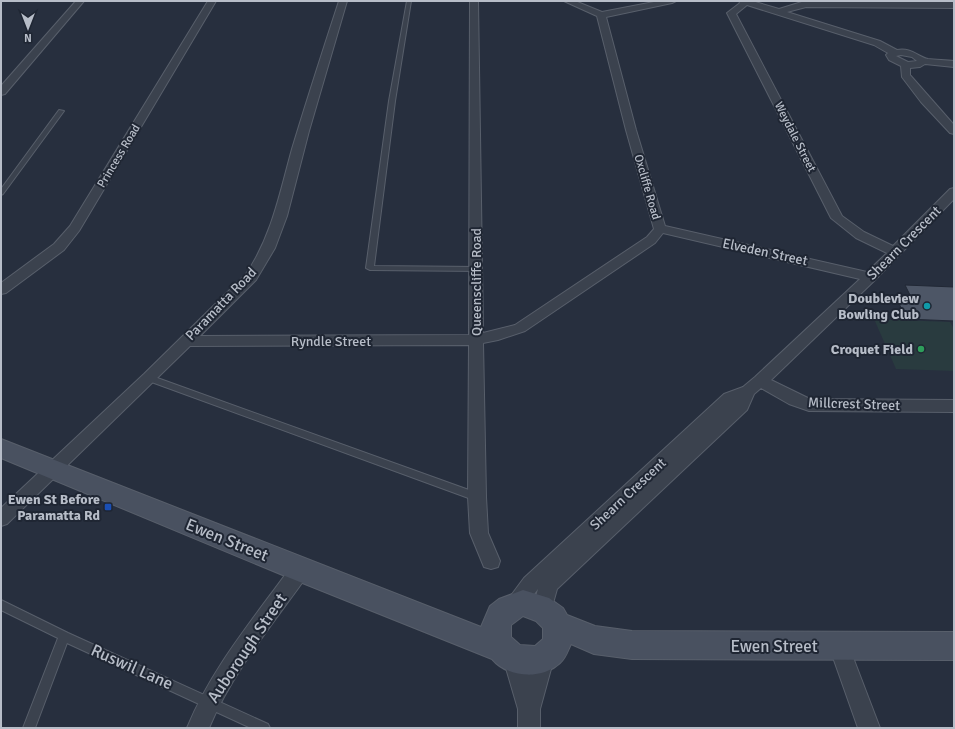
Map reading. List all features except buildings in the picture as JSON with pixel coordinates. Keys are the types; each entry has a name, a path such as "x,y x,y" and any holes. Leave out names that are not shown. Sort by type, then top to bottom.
{"main road":[{"name":"Ewen Street","path":"1,448 453,631 523,661 535,661 549,634"},
{"name":"Ewen Street","path":"453,631 533,604 549,634"},
{"path":"505,613 494,630 496,640 507,654"},
{"name":"Ewen Street","path":"549,634 632,645 954,646"}],"street":[{"path":"1,92 80,1"},
{"name":"Princess Road","path":"1,290 59,247 76,228 212,1"},
{"name":"Paramatta Road","path":"1,519 150,378 251,277 268,249 343,1"},
{"name":"Queenscliffe Road","path":"474,1 477,269 475,340 477,497 479,533 491,561"},
{"path":"568,1 601,15 672,1"},
{"path":"744,1 877,43 894,53 901,52 915,55 923,61 954,64"},
{"name":"Weydale Street","path":"744,1 731,13 837,218 860,235 895,252"},
{"path":"779,12 805,4 954,5"},
{"name":"Oxcliffe Road","path":"475,340 504,334 520,328 651,240 660,229 608,46 601,15"},
{"path":"894,53 891,56 892,58 906,65 917,65 923,61"},
{"path":"906,65 905,75 925,100 954,131"},
{"name":"Shearn Crescent","path":"529,719 549,634 549,585 741,406 754,386 870,277 954,192"},
{"name":"Elveden Street","path":"660,229 833,267 870,277"},
{"name":"Ryndle Street","path":"186,341 475,340"},
{"name":"Shearn Crescent","path":"505,613 531,584 730,398 754,386"},
{"name":"Millcrest Street","path":"754,386 809,404 954,406"},
{"name":"Auborough Street","path":"198,728 208,702 225,675 300,570"},
{"path":"839,646 869,728"},
{"path":"507,654 529,719"}],"lane":[{"path":"409,1 392,101 370,268 477,269"},
{"path":"1,193 61,111"},
{"path":"150,378 477,497"},
{"name":"Ruswil Lane","path":"1,605 64,636 264,728"},
{"path":"29,728 64,636"}],"shaded area":[{"name":"Croquet Field","path":"874,319 950,322 954,329 954,371 896,369"}],"place":[{"name":"Doubleview Bowling Club","path":"927,306"},
{"name":"Croquet Field","path":"921,349"},
{"name":"Ewen St Before Paramatta Rd","path":"108,507"}]}
